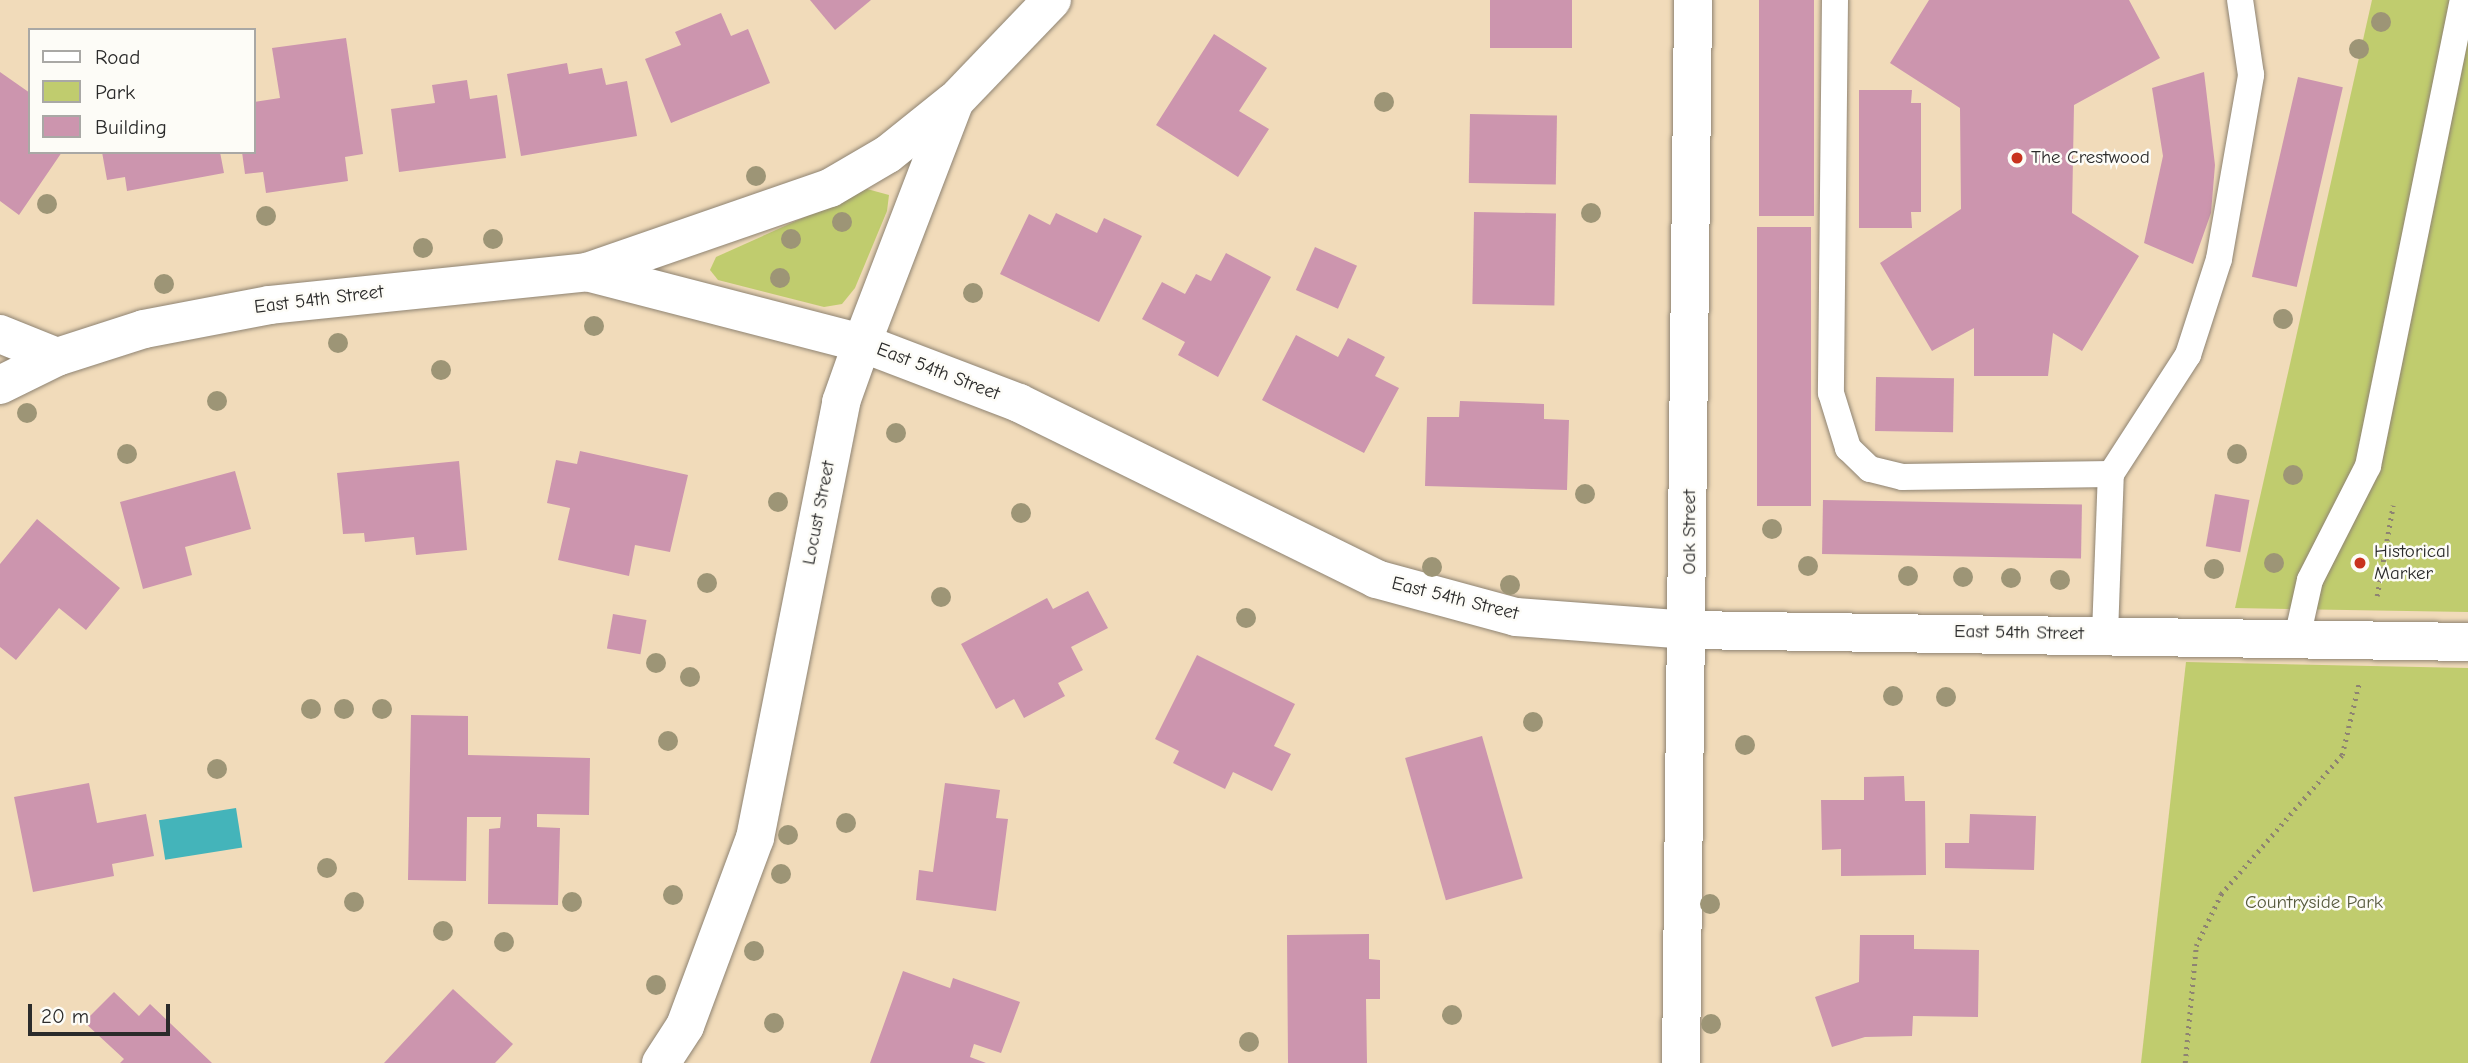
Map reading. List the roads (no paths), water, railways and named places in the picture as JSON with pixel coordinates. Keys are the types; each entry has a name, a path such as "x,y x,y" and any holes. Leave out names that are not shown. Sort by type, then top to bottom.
{"street":[{"name":"Locust Street","path":"661,1063 685,1026 755,838 841,402 862,343 955,101 1052,0"},
{"name":"Oak Street","path":"1681,1063 1689,630 1693,0"},
{"name":"East 54th Street","path":"0,384 57,357 144,329 270,305 587,272 830,188 888,154 955,101"},
{"name":"East 54th Street","path":"587,272 862,343 1019,403 1376,579 1516,617 1689,630 2105,634 2468,642"},
{"path":"0,334 57,357"}],"lane":[{"path":"1835,0 1830,393 1848,448 1870,468 1902,477 2111,474"},
{"path":"2105,634 2111,474 2188,355 2220,259 2251,75 2240,0"},
{"path":"2297,638 2309,580 2368,466 2463,0"}],"water":[{"path":"236,808 242,848 165,860 159,820"}],"place":[{"name":"The Crestwood","path":"2017,158"},
{"name":"Historical Marker","path":"2360,563"}],"park label":[{"name":"Countryside Park","path":"2314,903"}]}
